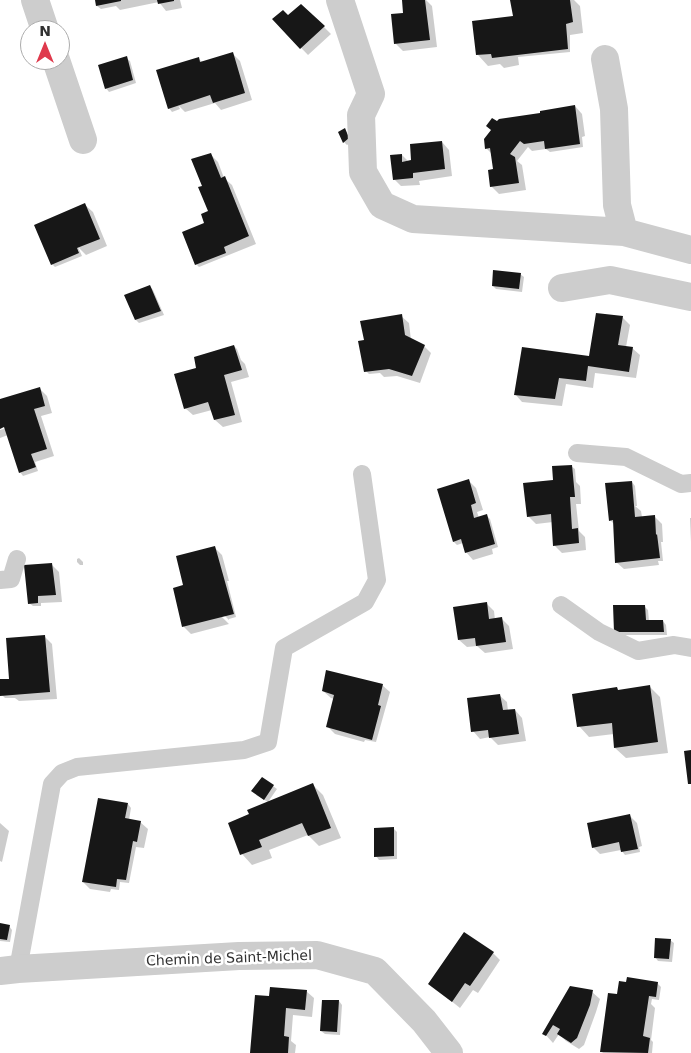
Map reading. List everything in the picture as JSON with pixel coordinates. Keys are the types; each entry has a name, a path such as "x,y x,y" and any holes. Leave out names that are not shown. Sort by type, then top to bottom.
{"street":[{"path":"35,0 42,20"},
{"path":"340,0 371,94 361,115 363,172 382,205 413,219 624,232 691,250"},
{"path":"605,59 614,109 617,205 624,232"},
{"path":"59,70 83,140"},
{"path":"562,288 610,280 691,297"},
{"name":"Chemin de Saint-Michel","path":"9,970 239,956 317,954 375,971 424,1021 449,1053"}],"lane":[{"path":"577,453 626,457 681,484 691,483"},
{"path":"9,970 52,784 62,773 77,767 244,750 268,742 284,648 365,602 376,580 362,474"},
{"path":"0,580 10,579 17,559"},
{"path":"561,605 599,632 638,651 674,645 691,648"}],"building":[{"path":"95,0 121,0 121,1 96,6"},
{"path":"157,0 174,0 174,1 158,4"},
{"path":"402,0 425,0 430,40 394,44 391,14 403,13"},
{"path":"510,0 570,0 573,22 566,24 568,49 492,58 491,54 476,55 472,21 513,16"},
{"path":"301,4 325,26 300,49 272,19 283,10 288,15"},
{"path":"233,52 245,93 213,103 210,95 168,109 156,70 199,57 200,62"},
{"path":"127,56 133,80 105,89 98,65"},
{"path":"575,105 580,144 545,149 544,141 524,144 520,141 510,154 515,157 519,183 490,187 488,170 493,169 490,148 485,149 484,139 491,130 486,126 492,118 497,121 499,119 540,113 540,111"},
{"path":"345,128 349,138 343,143 338,132"},
{"path":"442,141 445,169 413,173 413,178 393,180 390,155 402,154 402,162 411,160 410,144"},
{"path":"211,153 221,178 225,176 249,236 224,247 226,253 195,265 182,232 204,223 201,214 208,211 198,187 202,186 191,159"},
{"path":"85,203 100,239 77,248 79,253 51,265 34,225"},
{"path":"493,270 521,273 519,289 492,286"},
{"path":"150,285 161,311 135,320 124,295"},
{"path":"596,313 623,316 618,345 633,347 629,372 588,366 586,381 559,378 555,399 514,395 522,347 589,356"},
{"path":"402,314 405,335 425,345 412,376 389,369 364,372 358,341 364,340 360,321"},
{"path":"234,345 242,370 224,375 235,415 214,420 208,402 184,409 174,374 196,368 194,357"},
{"path":"40,387 45,406 34,409 47,449 31,454 36,467 19,473 4,427 0,429 0,399"},
{"path":"572,465 575,497 570,497 572,529 578,528 579,543 553,546 551,514 527,517 523,483 553,480 552,466"},
{"path":"469,479 476,503 471,505 474,518 487,514 495,544 465,553 461,539 453,542 437,489"},
{"path":"632,481 635,517 655,515 660,558 615,563 613,520 609,521 605,483"},
{"path":"215,546 234,614 182,627 173,588 183,585 176,556"},
{"path":"52,563 56,595 38,596 38,603 28,604 24,565"},
{"path":"487,602 489,619 502,617 506,642 476,646 475,638 458,640 453,607"},
{"path":"613,605 645,605 646,620 663,620 664,632 614,632"},
{"path":"45,635 50,692 0,696 0,679 9,679 6,638"},
{"path":"326,670 383,684 378,705 381,706 372,740 326,727 334,695 322,691"},
{"path":"650,685 658,742 614,748 612,723 577,727 572,694 617,687 618,690"},
{"path":"500,694 503,710 515,709 519,734 489,738 488,730 471,732 467,698"},
{"path":"691,750 691,784 688,784 684,751"},
{"path":"262,777 274,785 264,800 251,791"},
{"path":"313,783 331,828 308,836 302,823 259,840 262,847 240,855 228,823 249,814 247,810"},
{"path":"98,798 128,803 125,818 141,821 137,842 133,841 126,880 117,879 116,887 82,882"},
{"path":"630,814 638,849 621,852 619,842 592,848 587,823"},
{"path":"394,827 394,856 374,857 374,828"},
{"path":"0,923 10,925 7,940 0,939"},
{"path":"464,932 494,952 470,986 465,983 452,1002 428,984"},
{"path":"655,938 671,939 669,959 654,958"},
{"path":"627,977 658,982 656,997 649,996 643,1036 650,1038 648,1053 600,1052 608,993 617,994 619,981 626,982"},
{"path":"570,986 593,990 590,1005 577,1038 571,1043 557,1034 560,1029 553,1025 546,1036 542,1034"},
{"path":"270,987 307,990 305,1010 286,1008 284,1036 289,1037 288,1053 250,1053 255,995 269,996"},
{"path":"322,1000 339,1000 337,1032 320,1031"}]}
